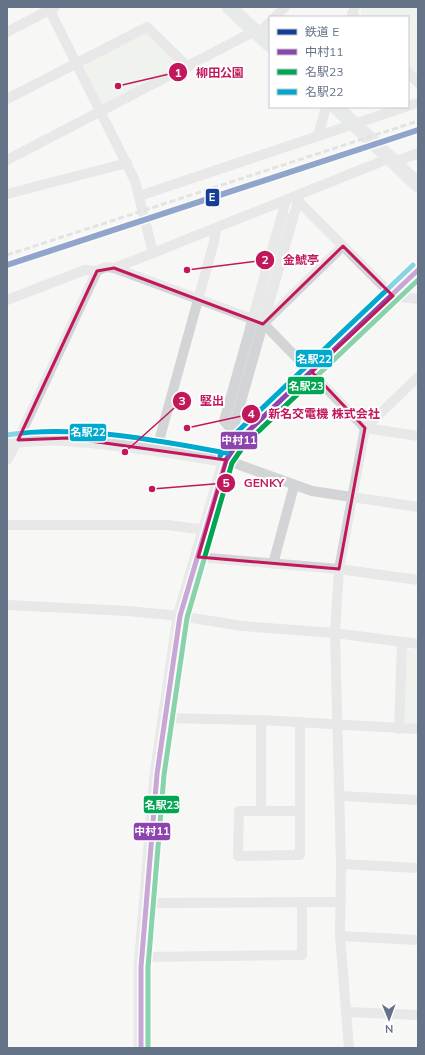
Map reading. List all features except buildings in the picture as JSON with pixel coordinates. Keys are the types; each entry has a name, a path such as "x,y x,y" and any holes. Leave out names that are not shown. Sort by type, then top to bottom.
{"street":[{"path":"229,7 269,44"},
{"path":"276,16 285,7"},
{"path":"354,16 352,14 355,7"},
{"path":"7,32 51,8 76,63 127,163 139,196 153,253"},
{"path":"7,160 188,66 257,33 269,23"},
{"path":"7,99 148,27 188,66"},
{"path":"409,73 418,83"},
{"path":"318,136 326,108"},
{"path":"337,108 418,185"},
{"path":"139,196 404,108"},
{"path":"114,268 286,200 298,198 392,160 418,152"},
{"path":"7,194 127,163"},
{"path":"298,198 393,296 418,299"},
{"path":"237,434 224,421 298,198"},
{"path":"258,321 286,200"},
{"path":"157,448 199,300 214,242 216,228"},
{"path":"258,321 343,246"},
{"path":"7,300 85,270 97,271 106,267 114,268 258,321 312,372 365,428 418,436"},
{"path":"141,1048 142,957 156,781 165,718 180,616 226,460 237,434 312,372 393,296 418,270"},
{"path":"7,460 13,441 97,271"},
{"path":"349,1048 340,936 341,864 339,726 335,633 340,569 365,428 418,377"},
{"path":"13,441 38,438 69,438 157,448 226,460 312,492 418,507"},
{"path":"272,564 294,486"},
{"path":"7,525 168,525 206,530"},
{"path":"198,557 340,569 418,580"},
{"path":"7,605 128,611 180,616 242,626 335,633 418,644"},
{"path":"399,729 402,642"},
{"path":"165,718 261,720 418,730"},
{"path":"261,720 261,811"},
{"path":"300,722 300,811 300,855 238,856 239,812 300,811"},
{"path":"340,796 418,800"},
{"path":"341,864 418,868"},
{"path":"142,957 302,955 302,902"},
{"path":"146,903 341,902"},
{"path":"340,936 418,940"},
{"path":"347,1012 418,1015"}],"highlighted area":[{"path":"343,246 393,296 312,372 365,428 339,569 198,557 226,460 69,438 18,440 97,271 114,268 263,324"}],"shaded area":[{"path":"361,7 418,7 418,77 409,67 409,16 361,15"},
{"path":"143,34 149,34 179,62 177,69 106,105 102,104 85,68 88,63"},
{"path":"286,212 291,214 232,419 228,417"},
{"path":"405,649 418,650 418,724 402,724"}],"railway":[{"path":"7,255 418,121"}],"rail line":[{"name":"E","path":"7,265 418,130"}],"transit line":[{"name":"名駅22","path":"220,456 235,434 413,265"},
{"name":"中村11","path":"141,1048 141,967 157,774 180,616 226,460 240,439 418,270"},
{"name":"名駅23","path":"148,1048 148,967 164,775 187,618 232,463 245,444 418,280"},
{"name":"名駅22","path":"7,435 61,431 117,435 227,453"}],"place":[{"name":"柳田公園","path":"118,86"},
{"name":"金鯱亭","path":"187,270"},
{"name":"新名交電機 株式会社","path":"187,428"},
{"name":"堅出","path":"125,452"},
{"name":"GENKY","path":"152,489"}]}
